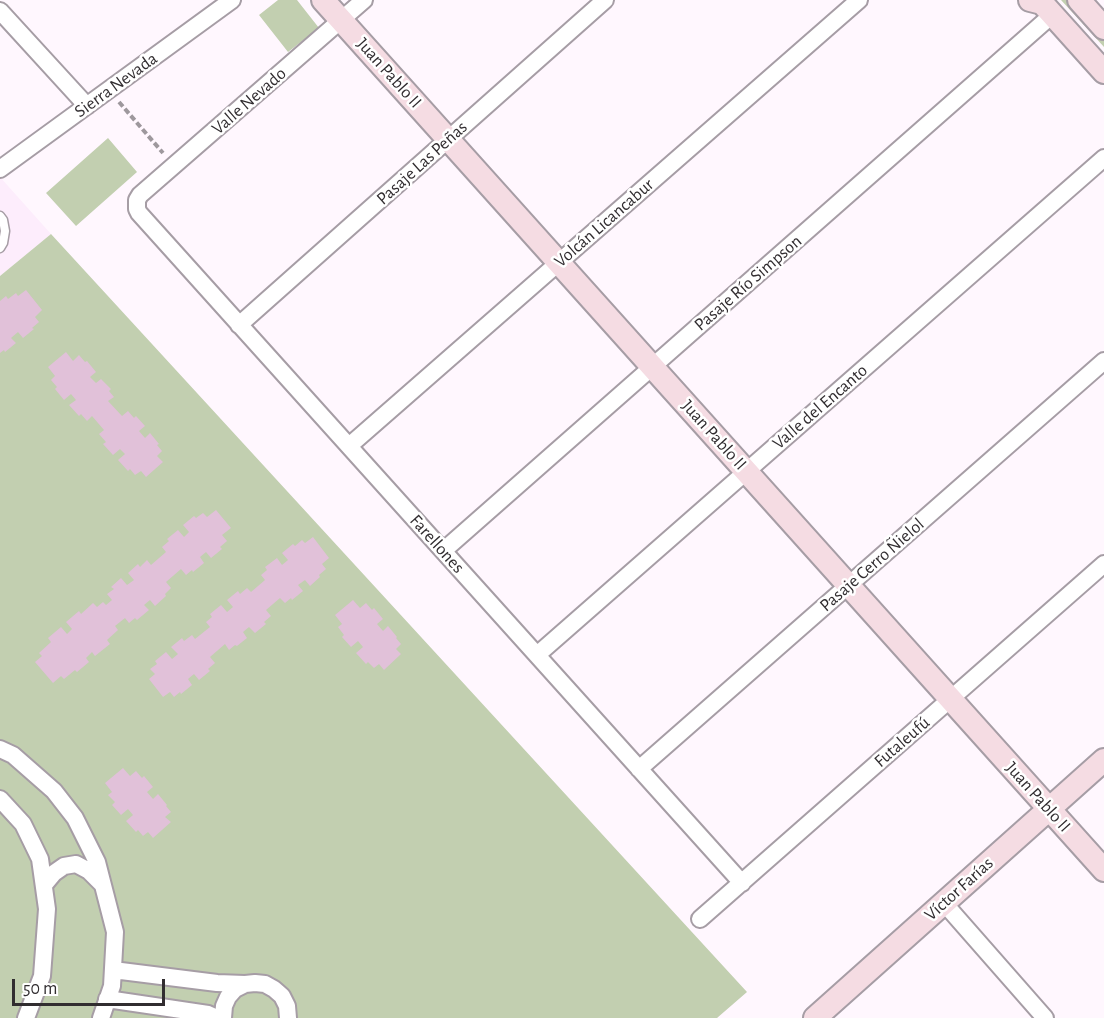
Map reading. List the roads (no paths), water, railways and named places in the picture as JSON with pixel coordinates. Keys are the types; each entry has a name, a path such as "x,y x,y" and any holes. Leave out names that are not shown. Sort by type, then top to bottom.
{"street":[{"name":"Sierra Nevada","path":"0,169 232,0"},
{"name":"Juan Pablo II","path":"323,0 1104,870"},
{"name":"Valle Nevado","path":"136,204 140,195 364,0"},
{"name":"Pasaje Las Peñas","path":"239,325 604,0"},
{"name":"Volcán Licancabur","path":"349,446 859,0"},
{"path":"1030,0 1042,3 1104,72"},
{"path":"1079,0 1104,28"},
{"path":"0,11 87,106"},
{"name":"Pasaje Río Simpson","path":"443,551 1052,15"},
{"name":"Valle del Encanto","path":"537,655 1104,158"},
{"name":"Farellones","path":"136,204 139,213 742,883"},
{"name":"Pasaje Cerro Ñielol","path":"639,769 1104,361"},
{"name":"Futaleufú","path":"700,919 1104,564"},
{"path":"0,749 13,755 54,791 75,818 97,862 115,932 112,986 101,1018"},
{"name":"Víctor Farías","path":"815,1018 1104,760"},
{"path":"0,799 23,824 40,860 47,909 42,975 26,1018"},
{"path":"44,885 54,873 64,866 76,864 89,871 102,884"},
{"path":"944,903 1042,1017"},
{"path":"112,970 217,983 265,984 282,996 287,1006 288,1018"},
{"path":"223,1018 224,1006 228,997 244,984"},
{"path":"107,999 208,1014 217,1018"}],"lane":[{"path":"0,216 5,231 0,248"}]}
